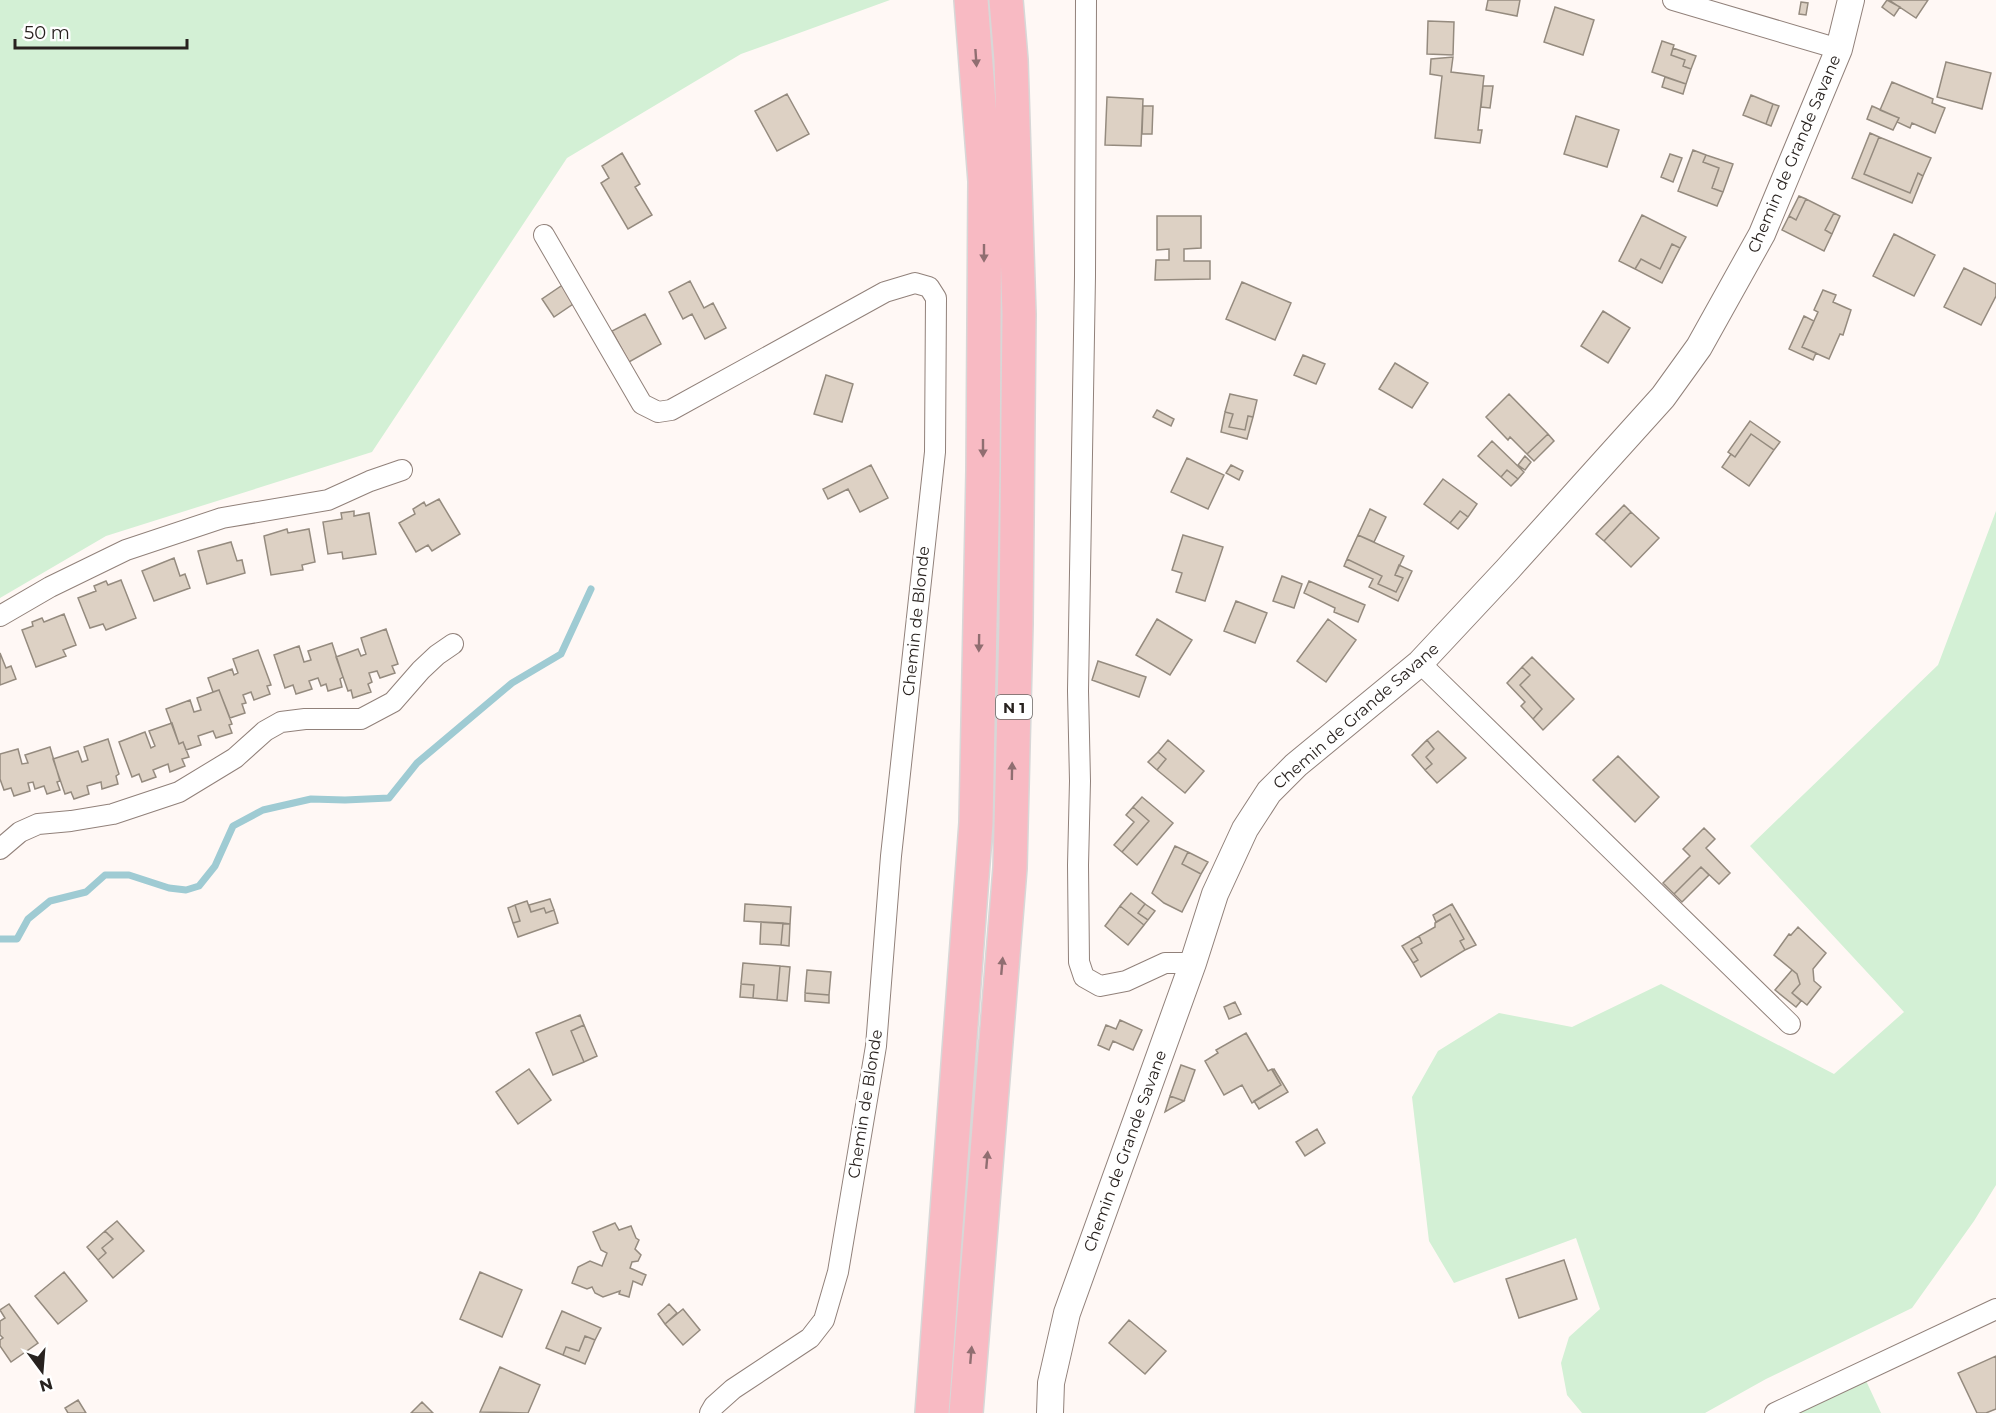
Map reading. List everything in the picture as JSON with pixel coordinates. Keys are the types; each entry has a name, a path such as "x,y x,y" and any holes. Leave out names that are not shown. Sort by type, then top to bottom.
{"highway":[{"name":"N 1","path":"932,1413 976,823 983,471 985,181 971,0"},
{"name":"N 1","path":"966,1413 1010,868 1016,624 1019,314 1011,60 1006,0"}],"street":[{"path":"1086,0 1085,252 1078,691 1079,962 1084,977 1100,986 1126,981 1165,963 1193,963"},
{"path":"1673,0 1839,49"},
{"name":"Chemin de Grande Savane","path":"1050,1413 1051,1383 1067,1313 1193,963 1215,894 1245,829 1269,792 1296,765 1419,663 1507,570 1655,405 1699,347 1762,234 1839,49 1851,0"},
{"name":"Chemin de Blonde","path":"544,235 642,404 658,412 671,410 885,292 915,283 930,286 936,298 935,452 891,856 876,1046 838,1272 824,1320 810,1338 733,1389 714,1406 710,1413"},
{"path":"0,616 50,587 126,549 222,518 328,500 370,481 402,470"},
{"path":"0,849 20,832 38,824 113,814 179,792 235,758 265,731 281,722 305,719 361,719 393,702 429,663 453,644"},
{"path":"1419,663 1790,1024"},
{"path":"1775,1413 1996,1309"}],"green space":[{"path":"0,0 890,0 741,54 567,158 372,452 106,536 0,598"},
{"path":"1996,511 1996,1185 1974,1221 1912,1308 1766,1379 1705,1413 1582,1413 1567,1395 1561,1363 1569,1337 1600,1309 1576,1238 1454,1283 1429,1241 1412,1097 1438,1051 1499,1013 1572,1027 1661,984 1834,1074 1904,1012 1750,846 1938,665"},
{"path":"1862,1372 1881,1413 1775,1413"}],"building":[{"path":"1488,0 1520,0 1517,16 1486,10"},
{"path":"1887,0 1900,7 1894,16 1882,7"},
{"path":"1889,0 1928,0 1916,18"},
{"path":"1801,2 1808,3 1806,15 1799,14"},
{"path":"1555,7 1594,20 1583,55 1544,42"},
{"path":"1428,21 1454,22 1453,55 1427,54"},
{"path":"1662,41 1674,45 1671,55 1685,60 1683,66 1691,69 1686,84 1652,72"},
{"path":"1673,48 1696,56 1691,69 1683,66 1685,60 1671,55"},
{"path":"1453,57 1451,72 1484,76 1478,130 1482,130 1480,143 1435,138 1442,76 1430,74 1431,59"},
{"path":"1946,62 1991,73 1982,109 1937,97"},
{"path":"1665,77 1686,84 1683,94 1662,87"},
{"path":"1892,82 1933,99 1932,103 1945,108 1935,133 1912,123 1910,128 1897,122 1899,118 1880,110"},
{"path":"1483,86 1493,86 1490,108 1481,107"},
{"path":"787,94 809,134 777,151 755,111"},
{"path":"1751,95 1773,104 1766,124 1743,115"},
{"path":"1107,97 1143,99 1141,146 1105,145"},
{"path":"1773,104 1779,106 1771,126 1766,124"},
{"path":"1143,106 1153,106 1152,134 1142,134"},
{"path":"1872,106 1899,118 1893,130 1867,119"},
{"path":"1576,116 1619,130 1607,167 1564,154"},
{"path":"1870,133 1879,137 1864,174 1910,193 1918,173 1923,176 1912,203 1852,178"},
{"path":"1879,137 1931,158 1923,176 1918,173 1910,193 1864,174"},
{"path":"1693,150 1706,155 1703,162 1719,168 1712,188 1723,192 1717,206 1678,191"},
{"path":"622,153 640,184 635,187 652,215 628,229 601,183 609,178 602,166"},
{"path":"1670,154 1682,158 1673,182 1661,177"},
{"path":"1706,155 1733,164 1723,192 1712,188 1719,168 1703,162"},
{"path":"1799,196 1806,199 1796,220 1789,216"},
{"path":"1806,199 1834,213 1825,230 1832,234 1824,251 1782,230 1789,216 1796,220"},
{"path":"1834,213 1840,216 1832,234 1825,230"},
{"path":"1642,215 1686,237 1680,248 1672,244 1660,269 1641,259 1635,269 1619,261"},
{"path":"1157,216 1201,216 1201,248 1184,249 1184,261 1210,261 1210,279 1155,280 1156,260 1169,260 1169,249 1157,250"},
{"path":"1894,234 1935,255 1914,296 1873,276"},
{"path":"1672,244 1680,248 1662,283 1635,269 1641,259 1660,269"},
{"path":"1964,268 1996,284 1996,296 1981,325 1944,307"},
{"path":"690,281 704,308 713,303 726,328 705,339 692,314 683,319 669,292"},
{"path":"1242,282 1291,303 1275,340 1226,319"},
{"path":"564,284 576,302 554,317 542,299"},
{"path":"1823,290 1836,295 1833,302 1851,310 1843,335 1840,334 1829,359 1802,347 1818,312 1814,310"},
{"path":"1603,311 1630,328 1608,363 1581,346"},
{"path":"645,314 661,344 629,362 612,331"},
{"path":"1804,316 1814,321 1802,347 1816,353 1813,360 1789,349"},
{"path":"1303,355 1325,364 1316,384 1294,375"},
{"path":"1395,363 1428,383 1412,408 1379,389"},
{"path":"826,375 853,384 842,422 814,414"},
{"path":"1230,394 1257,400 1253,417 1248,416 1245,430 1229,427 1233,414 1225,412"},
{"path":"1509,394 1548,434 1527,454 1510,437 1508,440 1486,417"},
{"path":"1157,410 1174,419 1171,426 1153,417"},
{"path":"1225,412 1233,414 1229,427 1245,430 1248,416 1253,417 1247,439 1221,432"},
{"path":"1750,421 1780,442 1774,450 1751,434 1735,457 1728,452"},
{"path":"1548,434 1554,441 1534,461 1527,454"},
{"path":"1751,434 1774,450 1749,486 1722,467 1731,454 1735,457"},
{"path":"1492,441 1524,472 1518,479 1507,470 1501,477 1478,456"},
{"path":"1525,456 1531,462 1525,470 1518,465"},
{"path":"1187,458 1224,475 1208,509 1171,492"},
{"path":"871,465 888,498 860,512 848,489 828,499 823,489"},
{"path":"1231,465 1243,471 1239,480 1226,473"},
{"path":"1507,470 1518,479 1511,486 1501,477"},
{"path":"1443,479 1477,504 1468,517 1460,511 1450,523 1424,504"},
{"path":"439,499 460,534 432,551 428,545 416,552 399,523 415,514 413,509 424,502 426,506"},
{"path":"1624,505 1631,512 1604,541 1596,534"},
{"path":"1370,509 1386,517 1374,542 1358,535"},
{"path":"354,511 354,516 369,513 376,554 343,559 342,552 328,554 323,522 342,519 341,513"},
{"path":"1460,511 1468,517 1458,529 1450,523"},
{"path":"1631,512 1659,538 1631,567 1604,541"},
{"path":"287,529 288,533 309,529 315,562 302,565 303,570 271,575 264,536"},
{"path":"1183,535 1223,547 1205,601 1176,592 1182,573 1172,570"},
{"path":"1358,535 1404,556 1395,575 1403,578 1396,592 1378,584 1382,576 1347,559"},
{"path":"231,542 237,561 242,560 245,573 207,584 198,551"},
{"path":"174,558 180,576 185,574 190,588 154,601 142,571"},
{"path":"1347,559 1382,576 1378,584 1396,592 1403,578 1395,575 1399,565 1412,571 1398,601 1369,587 1373,579 1344,566"},
{"path":"1282,576 1302,584 1294,608 1273,601"},
{"path":"121,580 136,618 106,630 103,624 90,628 78,598 96,591 94,586 106,581 108,585"},
{"path":"1309,581 1365,605 1358,622 1334,612 1335,608 1304,593"},
{"path":"1236,601 1267,613 1255,643 1224,631"},
{"path":"64,614 76,645 63,650 66,656 36,667 22,630 33,626 32,622 42,618 44,622"},
{"path":"1157,619 1192,640 1170,675 1136,655"},
{"path":"1328,619 1356,640 1326,682 1297,661"},
{"path":"386,629 398,664 392,666 395,673 380,678 377,671 369,673 372,682 368,684 371,692 353,698 351,690 348,691 336,657 358,649 361,656 366,654 361,638"},
{"path":"332,643 343,677 340,679 342,687 328,691 326,684 321,686 318,678 309,681 312,689 296,694 293,685 285,688 274,655 299,646 304,662 311,660 308,651"},
{"path":"258,650 271,685 267,686 270,694 254,700 251,692 243,695 246,703 242,704 245,713 230,718 219,690 213,692 208,678 232,669 234,675 238,673 233,659"},
{"path":"0,653 6,668 11,666 16,679 0,685"},
{"path":"1532,657 1574,699 1543,730 1533,719 1542,709 1520,685 1530,675 1522,667"},
{"path":"1098,661 1146,677 1139,697 1092,680"},
{"path":"1522,667 1530,675 1520,685 1542,709 1533,719 1521,706 1525,702 1507,683"},
{"path":"219,690 232,724 229,725 232,733 216,738 213,731 198,736 201,745 186,750 183,742 179,744 166,709 190,700 194,712 201,710 197,698"},
{"path":"172,723 179,744 183,742 189,757 182,759 185,766 170,772 168,764 153,770 156,777 142,782 139,774 132,777 119,742 145,732 151,748 155,746 149,731"},
{"path":"1438,731 1466,758 1437,783 1425,770 1432,764 1426,757 1434,749 1427,740"},
{"path":"108,739 119,774 116,776 118,784 102,789 101,782 87,786 89,794 74,799 71,792 65,794 53,759 78,751 82,762 88,760 84,747"},
{"path":"1168,740 1204,771 1185,793 1157,770 1166,759 1158,752"},
{"path":"1427,740 1434,749 1426,757 1432,764 1425,770 1412,755"},
{"path":"50,747 60,781 57,782 60,790 47,794 44,786 35,789 33,782 28,783 30,791 14,796 11,788 4,790 0,779 0,754 18,749 22,764 28,763 25,755"},
{"path":"1158,752 1166,759 1157,770 1148,762"},
{"path":"1618,756 1659,797 1635,822 1593,780"},
{"path":"1142,797 1173,823 1137,865 1122,852 1149,821 1133,807"},
{"path":"1133,807 1149,821 1122,852 1114,845 1134,822 1126,815"},
{"path":"1704,828 1715,839 1706,848 1730,873 1719,884 1701,867 1674,894 1663,883 1690,856 1683,849"},
{"path":"1175,846 1188,852 1182,864 1201,874 1182,912 1164,903 1152,893"},
{"path":"1188,852 1208,862 1201,874 1182,864"},
{"path":"1701,867 1709,875 1682,902 1674,894"},
{"path":"1131,893 1145,904 1138,913 1148,920 1144,925 1120,906"},
{"path":"550,899 554,910 546,913 544,908 531,912 529,905"},
{"path":"527,901 531,912 544,908 546,913 554,910 558,923 518,937 513,923 520,921 515,905"},
{"path":"745,904 791,907 790,924 744,921"},
{"path":"1145,904 1155,911 1148,920 1138,913"},
{"path":"1452,904 1476,945 1465,950 1460,941 1464,939 1450,914 1436,922 1433,915"},
{"path":"515,905 520,921 513,923 508,908"},
{"path":"1120,906 1144,925 1128,945 1105,926"},
{"path":"1450,914 1464,939 1460,941 1465,950 1421,977 1413,963 1418,960 1411,949 1422,943 1419,936 1435,927 1435,923"},
{"path":"761,922 783,923 781,945 760,944"},
{"path":"783,923 790,924 789,946 781,945"},
{"path":"1798,927 1826,953 1813,969 1814,981 1821,987 1807,1005 1792,993 1800,984 1797,974 1774,955 1789,934 1791,935"},
{"path":"1419,936 1422,943 1411,949 1418,960 1413,963 1402,946"},
{"path":"743,963 780,966 777,1000 753,998 754,985 741,984"},
{"path":"780,966 790,967 787,1001 777,1000"},
{"path":"807,970 831,972 829,995 805,993"},
{"path":"1792,970 1797,974 1800,984 1792,993 1801,1001 1796,1007 1775,990"},
{"path":"741,984 754,985 753,998 740,997"},
{"path":"805,993 829,995 829,1003 805,1001"},
{"path":"1235,1002 1241,1014 1229,1019 1224,1007"},
{"path":"580,1015 584,1025 571,1031 584,1062 553,1075 536,1033"},
{"path":"1120,1020 1142,1030 1133,1050 1113,1041 1109,1050 1098,1045 1106,1025 1116,1029"},
{"path":"584,1025 597,1056 584,1062 571,1031"},
{"path":"1246,1033 1268,1071 1272,1069 1281,1085 1252,1103 1242,1085 1224,1095 1205,1061 1218,1053 1216,1050"},
{"path":"1181,1065 1195,1070 1184,1101 1170,1096"},
{"path":"529,1069 551,1100 518,1124 496,1092"},
{"path":"1274,1069 1288,1092 1259,1109 1254,1101 1281,1085 1272,1070"},
{"path":"1170,1096 1184,1101 1165,1112"},
{"path":"1317,1129 1325,1143 1305,1156 1296,1142"},
{"path":"117,1221 144,1251 113,1278 98,1260 106,1253 102,1248 113,1239 105,1231"},
{"path":"615,1223 619,1230 631,1226 639,1240 635,1249 641,1255 638,1261 632,1262 630,1268 646,1275 642,1285 633,1281 629,1297 619,1294 620,1291 603,1297 595,1293 592,1287 587,1289 572,1283 578,1267 590,1261 602,1266 607,1253 601,1250 593,1232"},
{"path":"105,1231 113,1239 102,1248 106,1253 98,1260 87,1247"},
{"path":"1564,1260 1577,1299 1519,1318 1506,1279"},
{"path":"64,1272 87,1301 58,1324 35,1296"},
{"path":"480,1272 522,1290 502,1337 460,1319"},
{"path":"9,1304 38,1343 11,1362 0,1346 0,1340 3,1338 0,1335 0,1321 5,1318 0,1310"},
{"path":"669,1304 677,1313 665,1324 658,1314"},
{"path":"683,1309 700,1330 683,1345 665,1324"},
{"path":"562,1311 601,1328 595,1340 585,1336 579,1351 566,1347 563,1355 546,1348"},
{"path":"1129,1320 1166,1351 1145,1374 1109,1343"},
{"path":"585,1336 595,1340 585,1364 563,1355 566,1347 579,1351"},
{"path":"1996,1356 1996,1409 1986,1413 1977,1413 1958,1373"},
{"path":"500,1367 540,1385 528,1413 480,1412"},
{"path":"78,1400 86,1413 68,1413 65,1408"},
{"path":"422,1402 433,1413 411,1413"}],"waterway":[{"path":"0,939 17,939 28,919 50,901 86,892 105,875 129,875 169,888 186,890 199,886 215,866 233,826 263,810 311,799 389,798 417,763 512,683 561,654 591,589"}]}
